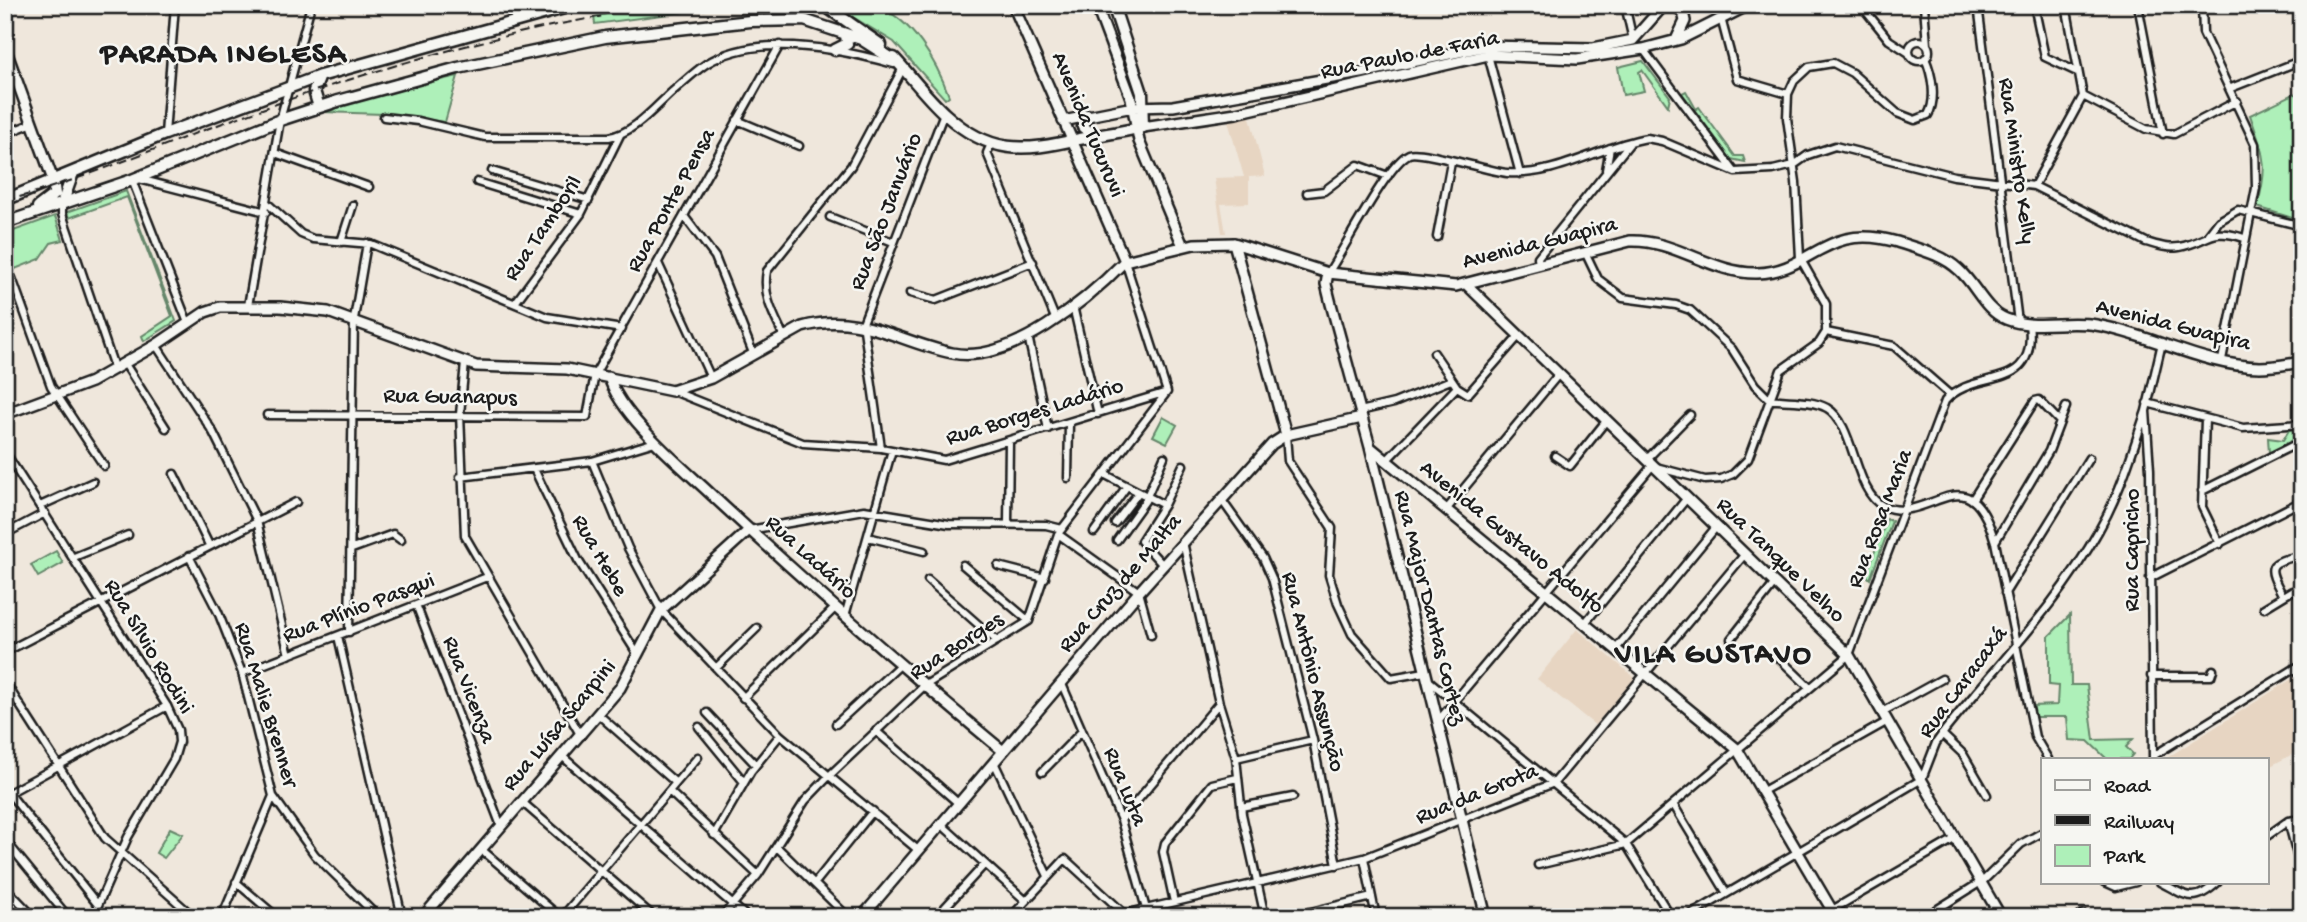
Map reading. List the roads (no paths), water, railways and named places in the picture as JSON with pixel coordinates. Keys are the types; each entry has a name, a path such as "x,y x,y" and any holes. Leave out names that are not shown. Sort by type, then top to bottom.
{"main road":[{"path":"824,5 877,41 944,113 967,132 991,144"},
{"path":"1113,5 1142,93 1139,107 1140,128"},
{"path":"5,200 165,134 320,76 572,6"},
{"path":"5,223 134,179 319,107 458,68 605,37 771,20 804,20 871,44 901,65"},
{"path":"835,50 847,44 846,34"},
{"path":"319,107 314,90 320,76"},
{"path":"1087,115 1083,127 1095,136"},
{"name":"Rua Paulo de Faria","path":"991,144 1022,149 1140,128"},
{"path":"61,204 73,173"},
{"path":"18,219 22,213 51,200 55,194 53,180"}],"street":[{"path":"165,134 175,5"},
{"path":"248,306 280,120 311,5"},
{"name":"Avenida Tucuruvi","path":"1013,5 1125,261"},
{"path":"1097,5 1139,107"},
{"path":"1461,7 1476,5"},
{"path":"1625,5 1633,40"},
{"path":"1633,40 1664,5"},
{"path":"1674,5 1683,12 1685,21 1675,41"},
{"name":"Rua Paulo de Faria","path":"1140,128 1236,113 1489,55 1577,58 1643,48 1675,41 1749,5"},
{"path":"1861,5 1889,40 1916,60 1925,58"},
{"path":"1649,463 1705,480 1721,479 1733,474 1748,459 1781,370 1819,344 1826,332 1826,304 1800,258 1794,165 1788,135 1788,94 1794,81 1809,67 1833,63 1852,73 1898,113 1915,121 1928,115 1932,103 1931,74 1925,58 1927,46 1924,5"},
{"name":"Rua Ministro Kelly","path":"1978,5 2018,322"},
{"path":"2034,5 2045,57 2077,72"},
{"path":"2034,186 2083,96 2066,5"},
{"path":"2138,5 2163,134"},
{"path":"2202,5 2203,33 2255,144 2257,160 2251,212 2222,360"},
{"path":"1721,18 1737,79 1788,94"},
{"name":"Rua Paulo de Faria","path":"1063,121 1139,107 1173,106 1299,84 1486,46 1575,50 1633,40"},
{"path":"1909,53 1910,47 1917,41 1927,46"},
{"path":"384,117 418,121 470,135 498,138 593,138 620,135 707,63 726,55 780,45 835,50 901,65 851,166 767,271 764,285 766,299 784,337"},
{"name":"Rua Ponte Pensa","path":"595,374 780,45"},
{"path":"5,48 53,180"},
{"path":"1643,48 1735,172"},
{"path":"1489,55 1520,174"},
{"path":"2231,88 2302,60"},
{"path":"1299,84 1297,89 1301,97"},
{"path":"2083,96 2163,134 2174,134 2237,102"},
{"name":"Rua São Januário","path":"863,323 944,113"},
{"path":"737,120 799,146"},
{"path":"5,134 33,123"},
{"path":"1140,128 1184,246"},
{"name":"Rua Tamboril","path":"515,303 581,214 620,135"},
{"path":"1328,273 1388,176 1407,155 1414,152 1451,162 1520,174 1545,170 1647,138 1662,141 1735,172 1773,170 1794,165 1808,155 1835,146 1929,171 2034,186 2146,242 2164,248 2180,247 2209,234 2229,214 2238,210 2302,226"},
{"path":"1539,265 1538,257 1632,141"},
{"path":"991,144 987,153 1055,318"},
{"path":"1605,175 1610,148"},
{"path":"275,153 369,187"},
{"path":"1437,237 1451,162"},
{"path":"1307,193 1324,191 1358,165 1388,176"},
{"path":"492,171 589,200"},
{"path":"134,179 266,212"},
{"path":"134,179 188,323"},
{"path":"477,182 581,214"},
{"path":"267,203 301,234 313,239 367,243 564,322 622,328"},
{"path":"61,204 62,214 115,370"},
{"path":"341,242 353,205"},
{"path":"684,216 715,257 753,353"},
{"path":"830,217 893,242"},
{"path":"2209,234 2244,238"},
{"name":"Avenida Guapira","path":"1125,261 1184,246 1234,243 1328,273 1441,286 1467,285 1630,241 1655,241 1726,267 1758,273 1782,267 1852,236 1895,242 1943,258 1963,273 1995,313 2018,322 2029,324 2072,321 2099,325 2222,360 2258,367 2302,362"},
{"path":"349,632 355,414 354,319 367,243"},
{"path":"1234,243 1286,435 1288,461 1332,528 1330,585 1352,634 1391,678 1426,675 1626,844 1671,917"},
{"path":"1586,254 1598,279 1623,298 1676,305 1690,310 1732,349 1755,385 1769,399 1813,403 1833,412 1871,493 1883,506 1902,510 1955,495 1972,500 1986,513 2035,737 2047,758"},
{"path":"5,414 115,370 213,309 248,306 298,308 354,319 465,363 501,368 567,369 672,391 711,378 784,337 818,323 863,323 951,353 969,355 1000,351 1073,306 1125,261 1167,392"},
{"path":"910,293 936,300 1033,262"},
{"path":"658,263 711,378"},
{"name":"Rua Major Dantas Cortez","path":"1328,273 1334,309 1486,917"},
{"path":"12,278 56,395 104,466"},
{"name":"Rua Tanque Velho","path":"1467,285 1849,654 2001,917"},
{"path":"1073,306 1089,363 1087,370 1098,414"},
{"path":"863,323 881,448"},
{"path":"1826,332 1896,347 1950,395 1964,387 2004,377 2014,371 2028,352 2029,324"},
{"path":"1028,336 1048,429"},
{"path":"1434,353 1457,387 1464,393 1470,392 1518,337"},
{"name":"Rua Capricho","path":"2153,758 2147,407 2162,344"},
{"path":"156,345 213,432 257,521 289,654"},
{"path":"465,363 460,414 460,477 465,536 581,736"},
{"path":"125,364 166,428"},
{"name":"Rua Guanapus","path":"267,415 460,414 586,418 595,374"},
{"path":"1446,510 1558,375"},
{"name":"Rua Ladário","path":"609,377 612,389 655,442 845,616 1003,751"},
{"path":"1286,435 1361,415 1451,380"},
{"path":"1386,461 1457,387"},
{"name":"Rua Borges Ladário","path":"672,391 803,443 881,448 944,460 1167,392"},
{"name":"Rua Borges","path":"722,917 758,875 805,801 829,776 924,686 1029,621 1060,531 1167,392"},
{"name":"Rua Rosa Maria","path":"1626,844 1849,654 1902,510 1942,408 1950,395"},
{"path":"1972,500 2035,401 2039,400 2060,422"},
{"path":"1994,542 2049,451 2066,407"},
{"path":"2147,407 2254,428 2302,424"},
{"name":"Rua Caracaxá","path":"1922,779 1942,734 2061,589 2100,529 2123,479 2147,407"},
{"path":"1438,721 1690,415"},
{"path":"2205,419 2202,507 2220,544"},
{"path":"1555,456 1570,466 1606,421"},
{"path":"1068,478 1069,423"},
{"name":"Rua Cruz de Malta","path":"862,917 1162,564 1272,444 1286,435"},
{"path":"2137,439 2143,436 2149,442"},
{"path":"1008,524 1009,441"},
{"path":"2202,491 2302,441"},
{"path":"460,477 592,461 655,442"},
{"name":"Avenida Gustavo Adolfo","path":"1370,447 1737,749 1834,913"},
{"path":"845,616 892,450"},
{"name":"Rua Sílvio Rodini","path":"5,452 167,706 178,730 179,742 174,759 120,853 102,902 97,905 7,794"},
{"path":"1117,540 1147,496 1164,457"},
{"path":"2005,594 2089,458"},
{"path":"592,461 628,548 661,610 780,734 918,850"},
{"path":"1162,564 1141,541 1164,505 1183,465"},
{"name":"Rua Hebe","path":"534,469 578,560 639,657"},
{"path":"174,474 209,545"},
{"path":"1104,474 1164,505"},
{"path":"40,506 93,482"},
{"path":"1094,532 1127,486"},
{"path":"1115,523 1139,492"},
{"path":"1585,622 1687,498"},
{"name":"Rua Antônio Assunção","path":"1221,499 1269,568 1313,740 1337,865"},
{"path":"2150,578 2302,501"},
{"path":"5,652 296,502"},
{"path":"749,530 875,510 950,524 1046,525 1060,531 1139,592 1152,635"},
{"path":"5,534 45,513"},
{"path":"1616,649 1717,526"},
{"name":"Rua Luísa Scarpini","path":"423,917 599,715 639,657 661,610 749,530"},
{"path":"352,550 396,534 401,541"},
{"path":"74,557 128,536"},
{"path":"868,537 925,551"},
{"path":"1183,541 1219,703 1236,758 1241,807 1265,917"},
{"name":"Rua da Grota","path":"1126,915 1364,858 1464,821 1554,783 1745,554"},
{"path":"2283,596 2270,573 2271,566 2275,562 2302,555"},
{"name":"Rua Malie Brenner","path":"189,556 218,612 242,673 273,796 315,855 378,917"},
{"path":"963,565 1029,621"},
{"path":"998,566 1045,578"},
{"name":"Rua Plínio Pasqui","path":"242,673 487,578"},
{"path":"928,580 997,641"},
{"path":"1731,639 1775,583"},
{"path":"2264,608 2292,590"},
{"name":"Rua Vicenza","path":"417,607 501,826"},
{"path":"743,698 835,607"},
{"path":"716,668 757,628"},
{"path":"338,636 402,917"},
{"path":"1779,658 1810,688"},
{"path":"836,723 901,664"},
{"path":"2153,758 2298,666 2302,678"},
{"path":"2151,676 2211,676 2213,670"},
{"path":"1882,712 1942,679"},
{"path":"5,681 100,831 120,853 194,917"},
{"name":"Rua Luta","path":"1061,682 1121,820 1146,909"},
{"path":"1121,820 1219,703"},
{"path":"7,794 167,706"},
{"path":"707,713 755,764"},
{"path":"599,715 676,783"},
{"path":"1763,791 1888,721"},
{"path":"699,727 744,782"},
{"path":"876,731 958,803"},
{"path":"1042,772 1082,731"},
{"path":"714,835 755,764 780,734"},
{"path":"1942,734 1963,754 1987,795"},
{"path":"1236,758 1313,740"},
{"path":"563,757 747,917"},
{"path":"481,849 561,917 698,757"},
{"path":"994,762 1048,876"},
{"path":"1174,902 1163,852 1165,842 1212,784 1237,778"},
{"path":"1687,917 1922,779"},
{"path":"669,791 758,875"},
{"path":"222,917 273,796"},
{"path":"1241,807 1293,797"},
{"path":"522,802 654,917"},
{"path":"1673,804 1726,892"},
{"path":"815,883 873,811"},
{"path":"2268,835 2288,821 2302,819"},
{"path":"2288,821 2302,873"},
{"path":"941,824 1026,901"},
{"path":"1925,917 1981,882 2021,844 2041,833"},
{"path":"1834,913 1956,838"},
{"path":"5,840 68,917"},
{"path":"1538,865 1626,844"},
{"path":"777,847 848,917"},
{"path":"1364,858 1376,917"},
{"path":"1012,917 1065,859 1126,915"},
{"path":"936,917 985,864"},
{"path":"236,882 277,917"},
{"path":"2109,884 2116,887 2128,884"},
{"path":"2164,884 2188,897 2195,897 2202,896 2216,884"},
{"path":"5,887 34,917"},
{"path":"1290,917 1372,897"}],"railway":[{"path":"5,201 96,172 245,115 378,71 467,45 604,16"}],"district":[{"name":"PARADA INGLESA","path":"224,56"},
{"name":"VILA GUSTAVO","path":"1714,656"}]}
